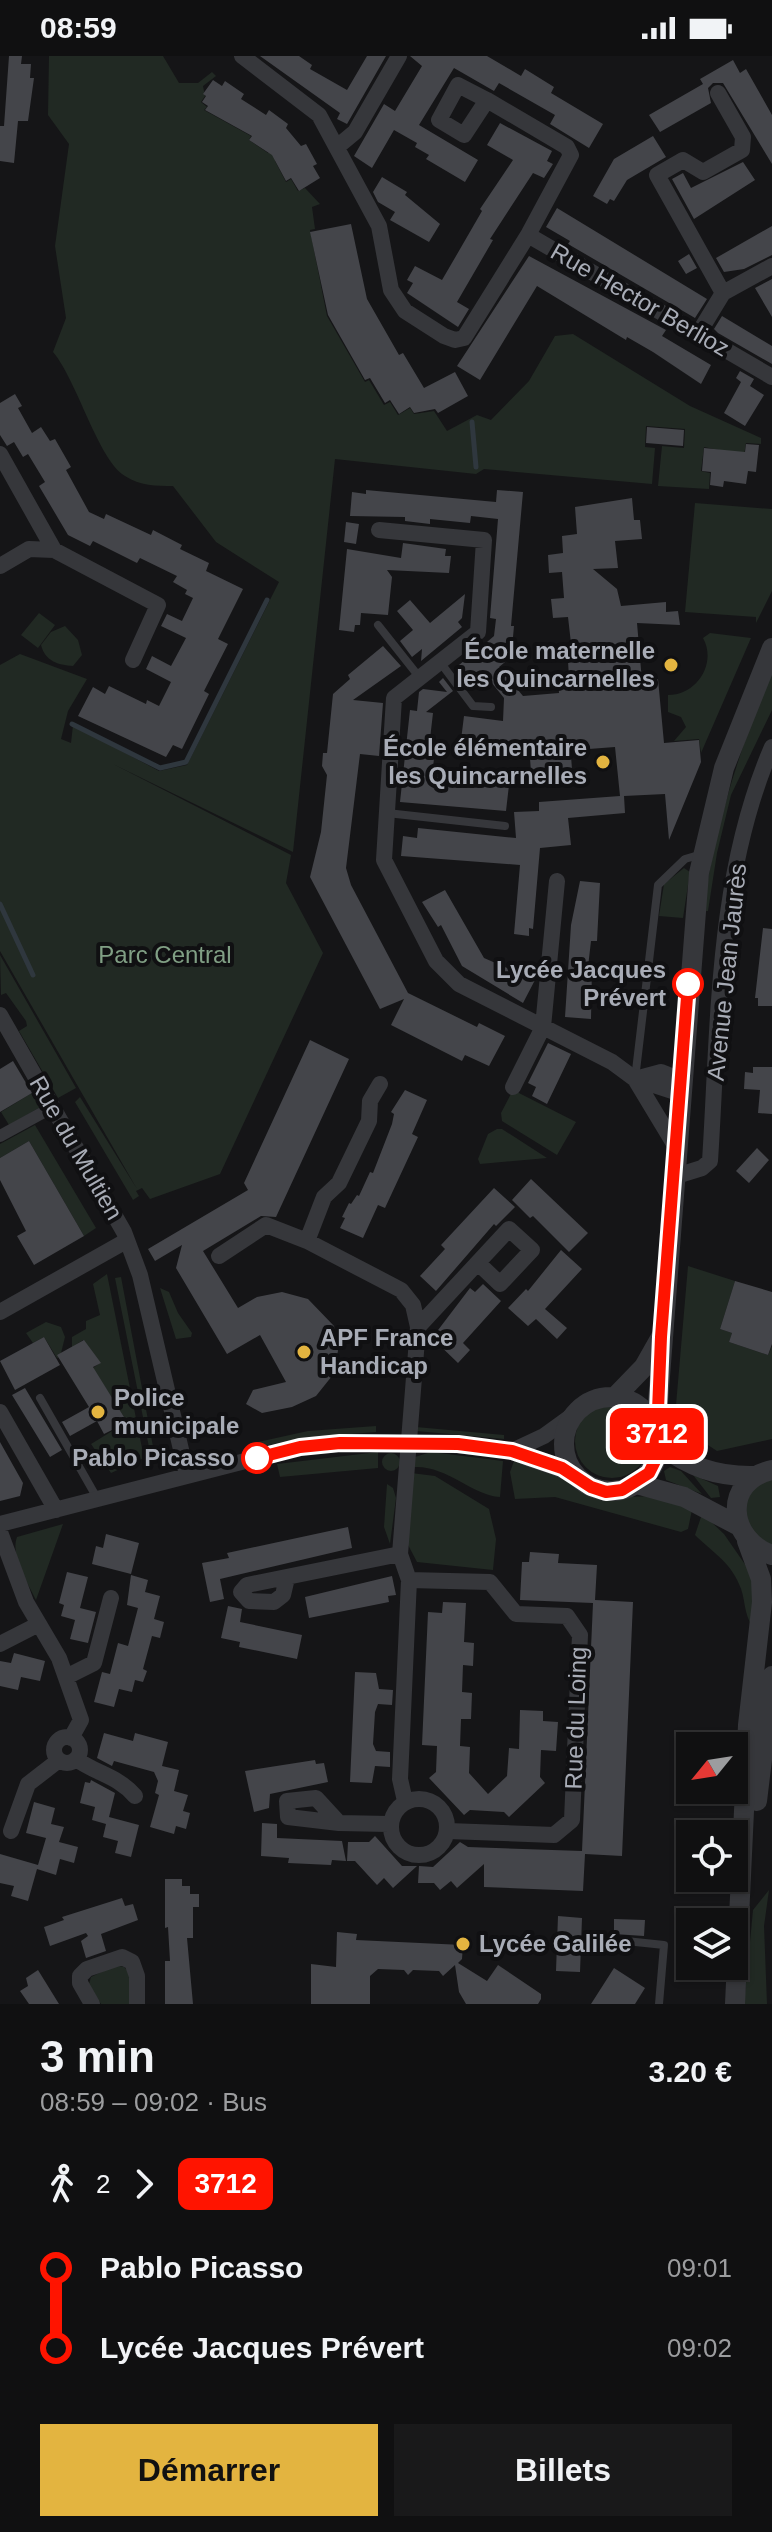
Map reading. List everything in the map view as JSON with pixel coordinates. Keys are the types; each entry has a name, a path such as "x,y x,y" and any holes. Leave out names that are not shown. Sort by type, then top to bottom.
{"street":[{"name":"Rue Hector Berlioz","path":"242,56 319,115 379,226 391,290 405,311 444,336 455,340 464,338 528,235 772,377"},
{"path":"337,147 355,132 399,56"},
{"path":"718,93 743,137 742,150 703,172 683,160 657,175 723,293"},
{"path":"487,100 567,147 571,155 528,235"},
{"path":"698,334 723,293 771,268"},
{"path":"0,454 54,550"},
{"path":"379,530 484,540 478,632 394,698 384,860 436,961 459,984 612,1062 635,1079 676,1147"},
{"path":"0,566 29,549 54,550 158,605 133,660"},
{"name":"Avenue Jean Jaurès","path":"657,1436 662,1383 661,1337 693,923 703,854 724,768 772,648"},
{"name":"Avenue Jean Jaurès","path":"673,1177 702,1168 710,1161 726,927 743,822 772,747"},
{"path":"513,1087 543,1027 557,881"},
{"name":"Rue du Multien","path":"0,1015 126,1241 140,1275 187,1475"},
{"path":"635,1079 661,1072 681,1087"},
{"path":"307,1241 324,1197 339,1183 369,1121 370,1101 380,1084"},
{"path":"0,1136 53,1107"},
{"path":"219,1256 266,1225 307,1241 401,1290 413,1305 418,1327 400,1554 409,1580 400,1779 405,1801 389,1824 389,1834 408,1855 429,1855 446,1838 447,1819 429,1799 405,1801"},
{"name":"Rue du Multien","path":"0,1312 126,1241"},
{"path":"418,1327 478,1263"},
{"name":"Avenue Jean Jaurès","path":"615,1397 644,1367 661,1337"},
{"path":"512,1451 544,1436 585,1404 615,1397 640,1406 657,1436 690,1466 726,1477 764,1473"},
{"path":"0,1412 56,1510"},
{"path":"573,1415 563,1440 564,1454 577,1478"},
{"path":"0,1524 300,1447 408,1442 512,1451 525,1458 544,1461 606,1492 637,1484 649,1473 657,1436"},
{"path":"741,1908 748,1725 762,1602 761,1579 743,1534 739,1499 764,1473"},
{"path":"637,1484 684,1497 772,1555"},
{"path":"0,1532 7,1559 66,1677 81,1720 71,1738 62,1738 56,1743 54,1752 121,1780 135,1796"},
{"path":"287,1578 400,1554"},
{"name":"Rue du Loing","path":"409,1580 490,1582 516,1614 567,1616 580,1635 572,1820 554,1835 448,1831"},
{"path":"66,1677 94,1663 111,1598"},
{"path":"0,1644 39,1624"},
{"path":"744,1908 772,1676"},
{"path":"11,1831 28,1784 67,1759"},
{"path":"339,1823 389,1824"},
{"path":"92,2004 80,1983 80,1976 87,1969 122,1957 132,1962 137,1976 137,2004"},
{"path":"735,2004 737,1980"}],"lane":[{"path":"378,625 420,678"},
{"path":"440,662 473,706 491,707"},
{"path":"387,813 505,826"},
{"path":"635,1079 658,885 685,859 703,854"},
{"path":"40,1398 98,1499"},
{"path":"626,1941 664,1945 659,2004"}],"green space":[{"name":"Parc Central","path":"49,56 163,56 179,83 198,83 212,72 216,76 203,86 205,96 201,102 207,107 204,110 251,136 249,140 268,153 271,150 279,158 275,161 286,182 291,179 298,191 305,188 320,204 312,207 315,229 310,230 327,316 365,382 369,380 384,405 390,402 398,415 410,408 414,414 434,411 447,431 477,415 491,420 529,381 555,336 573,334 690,406 761,438 761,444 746,443 744,455 704,447 701,471 710,473 709,489 658,486 662,446 684,448 685,429 646,426 645,447 655,448 652,484 484,469 476,474 335,459 293,852 113,764 291,855 286,883 323,953 220,1174 150,1199 142,1188 136,1191 139,1196 133,1200 75,1102 80,1097 137,1189 0,951 0,665 20,654 87,679 68,711 61,739 71,743 73,725 159,771 187,765 279,582 216,542 173,486 136,482 115,467 53,352 66,318 55,246 69,144 48,115"},
{"path":"695,503 772,509 772,591 756,623 756,617 685,612"},
{"path":"39,613 55,625 38,648 21,635"},
{"path":"65,626 78,640 82,655 73,666 53,661 41,645 51,632"},
{"path":"710,633 751,638 701,753 699,739 674,741 686,727 681,717 668,712 668,695 688,690 702,676 708,657 703,638"},
{"path":"772,671 772,710 731,795 717,853 708,911 703,911 714,849 730,789"},
{"path":"684,868 690,872 683,918 659,916 664,884"},
{"path":"0,955 76,1088 58,1098 19,1031 27,1026 26,1021 6,993 1,995"},
{"path":"513,1090 576,1122 557,1155 502,1121 501,1113"},
{"path":"35,1091 44,1105 9,1125 1,1112"},
{"path":"35,1125 96,1228 84,1236 29,1141 0,1158 0,1144"},
{"path":"502,1129 547,1158 480,1164 478,1159 488,1134"},
{"path":"688,1266 735,1281 720,1329 732,1333 729,1342 768,1355 772,1346 772,1439 717,1451 682,1428 676,1405"},
{"path":"107,1274 144,1458 111,1473 91,1444 122,1425 119,1420 124,1417 93,1368 100,1363 83,1340 74,1346 72,1357 72,1337 86,1329 86,1321 100,1315 93,1284"},
{"path":"121,1277 155,1457 151,1457 115,1278"},
{"path":"160,1288 169,1292 178,1313 192,1333 191,1337 176,1339"},
{"path":"46,1322 61,1327 65,1337 60,1357 57,1358 44,1337 33,1343 26,1333"},
{"path":"612,1404 626,1407 638,1415 646,1427 649,1441 646,1455 638,1467 626,1475 612,1478 598,1475 586,1467 578,1455 575,1441 578,1427 586,1415 598,1407"},
{"path":"376,1426 376,1432 302,1438 259,1447 258,1442 308,1431"},
{"path":"416,1427 504,1435 504,1439 416,1431"},
{"path":"378,1452 378,1468 280,1477 277,1464"},
{"path":"431,1452 503,1461 500,1497 479,1491 437,1471 413,1467 415,1457"},
{"path":"391,1453 400,1462 391,1471 382,1462"},
{"path":"514,1461 545,1467 595,1498 655,1496 692,1510 688,1529 681,1532 555,1497 515,1499 510,1472"},
{"path":"670,1467 681,1471 702,1494 666,1480 664,1471"},
{"path":"411,1473 435,1476 489,1509 496,1539 493,1570 417,1562 406,1541"},
{"path":"693,1475 718,1486 720,1497 711,1498"},
{"path":"772,1475 772,1547 748,1532 744,1497"},
{"path":"387,1484 393,1488 396,1498 390,1544 384,1527"},
{"path":"705,1516 724,1534 753,1576 753,1627 735,1576 695,1535 701,1517"},
{"path":"63,1524 36,1600 18,1561 17,1537"},
{"path":"769,1890 764,1926 767,2004 744,2004 753,1910"},
{"path":"116,1965 124,1967 131,1974 131,2004 101,2004 89,1984 91,1977"}],"building":[{"path":"9,56 22,56 21,64 31,64 30,78 34,78 28,121 18,121 14,163 0,161 0,126 4,126"},
{"path":"260,56 299,56 312,65 310,69 347,90 367,56 386,56 347,124 337,119 340,113"},
{"path":"410,56 487,56 521,76 525,69 554,87 551,93 603,124 589,148 550,124 555,115 499,83 494,91 454,68 419,125 478,160 465,182 426,159 429,155 415,147 417,143 394,130 372,168 354,156 384,104 395,111 422,66"},
{"path":"733,60 740,73 746,69 772,115 772,164 723,83 713,83 708,88 711,103 660,132 649,115 703,84 700,79"},
{"path":"213,80 222,86 225,81 244,94 241,99 266,115 269,110 288,124 286,128 301,146 306,144 317,164 313,166 320,178 299,191 291,178 286,181 272,155 249,140 252,136 205,110 208,106 202,102 206,96 203,94"},
{"path":"500,123 552,151 547,161 553,164 544,178 533,173 490,239 493,240 457,302 469,309 458,327 407,293 413,283 407,280 415,266 442,280 482,211 480,209 513,160 487,145"},
{"path":"653,136 666,157 627,180 614,201 610,199 607,204 593,196 614,159"},
{"path":"743,162 755,180 694,219 672,179 683,173 691,188"},
{"path":"382,177 407,192 405,195 440,224 429,242 390,220 395,212 378,202 373,192"},
{"path":"557,208 707,299 695,318 568,244 570,241 546,227"},
{"path":"351,224 367,299 399,355 403,353 424,388 455,372 468,396 438,413 435,409 414,413 410,407 399,414 390,400 385,403 370,378 365,380 328,315 310,232"},
{"path":"772,226 772,255 744,269 724,272 716,258"},
{"path":"689,254 697,268 686,274 678,261"},
{"path":"529,256 666,330 662,336 711,365 701,384 653,352 627,337 626,340 537,286 480,380 457,366"},
{"path":"772,279 772,317 755,288"},
{"path":"722,316 772,346 772,364 718,333 714,329"},
{"path":"740,371 754,379 750,386 764,395 745,426 724,413 741,382 736,378"},
{"path":"15,394 22,406 18,408 32,433 41,427 50,441 55,439 71,467 66,470 89,512 104,519 106,514 151,535 153,530 182,545 180,549 209,563 206,571 243,589 218,639 228,644 204,691 209,694 182,749 173,745 166,757 78,716 93,687 105,694 109,686 146,704 147,700 159,706 171,682 146,669 152,656 171,666 186,638 161,626 167,614 182,621 193,598 185,594 187,590 173,582 177,576 140,558 137,563 93,541 90,546 68,535 39,486 45,482 28,454 23,457 14,442 7,446 0,435 0,403"},
{"path":"647,427 684,430 683,446 646,443"},
{"path":"746,444 759,445 756,472 748,471 746,484 724,481 723,487 710,485 711,472 702,471 704,448 745,452"},
{"path":"366,490 496,502 497,490 523,492 511,626 514,626 512,648 516,653 499,667 523,696 559,693 558,679 569,678 568,661 573,661 568,617 553,618 551,599 564,598 562,572 549,573 548,555 563,553 562,536 577,534 575,507 632,498 634,520 640,520 642,539 615,541 618,568 593,569 617,589 621,606 666,602 666,612 678,611 680,625 637,623 642,681 658,679 664,743 699,740 701,762 669,840 665,794 624,796 625,813 568,818 571,845 540,848 533,929 529,928 529,936 514,934 520,865 401,856 403,836 417,838 418,828 516,838 514,812 539,811 539,802 620,796 615,747 589,749 589,754 571,756 572,769 531,772 529,744 461,740 464,716 503,721 504,698 487,677 483,679 483,673 479,676 476,672 464,682 454,669 480,648 485,655 487,642 494,636 496,619 490,618 498,519 471,516 470,523 430,519 430,524 405,521 405,517 350,516 352,492 366,494"},
{"path":"346,522 359,524 356,544 344,542"},
{"path":"403,543 446,549 445,556 451,556 449,573 387,570 392,577 388,615 361,613 360,625 355,625 354,632 339,630 347,549 401,558"},
{"path":"465,594 462,618 458,622 462,627 421,661 422,649 412,657 400,641 413,630 397,611 410,600 430,623"},
{"path":"383,646 401,666 353,700 383,703 379,756 360,754 346,868 351,885 408,993 477,1027 479,1023 505,1036 489,1066 465,1055 462,1061 391,1025 404,999 380,1009 310,877 321,832 327,775 322,766 323,753 327,753 333,694 350,679 348,675"},
{"path":"443,678 453,691 426,712 433,713 430,739 436,740 432,777 509,785 506,811 400,802 410,710 417,711 419,692 423,689 447,692 439,682"},
{"path":"580,881 600,883 597,941 591,941 588,967 592,967 591,1019 565,1017 571,925"},
{"path":"445,890 484,958 535,980 523,1003 462,966 441,925 438,927 422,902"},
{"path":"763,928 772,929 772,1006 758,1006 758,998 755,998"},
{"path":"310,1040 349,1059 276,1217 261,1216 203,1251 238,1308 257,1297 282,1292 308,1299 334,1326 338,1351 332,1376 316,1396 292,1407 262,1413 246,1404 253,1390 286,1382 260,1335 227,1354 176,1268 182,1245 155,1261 148,1249 248,1190 244,1183"},
{"path":"548,1043 571,1054 547,1104 532,1096 536,1087 528,1083"},
{"path":"13,1061 32,1093 0,1112 0,1069"},
{"path":"753,1067 772,1067 772,1114 758,1113 760,1090 744,1089 745,1072 753,1073"},
{"path":"405,1090 427,1100 412,1134 418,1137 385,1208 378,1205 363,1238 340,1228 345,1218 342,1217 349,1203 359,1196 370,1172 373,1173 392,1124 394,1114 391,1112"},
{"path":"29,1141 84,1236 34,1265 17,1236 26,1231 0,1180 0,1158"},
{"path":"757,1148 769,1160 749,1183 736,1171"},
{"path":"531,1179 588,1233 569,1252 512,1200"},
{"path":"494,1188 515,1207 496,1226 494,1224 436,1291 420,1276 445,1249 441,1245"},
{"path":"561,1250 582,1269 545,1309 567,1328 557,1339 536,1319 528,1326 508,1308 526,1289 528,1291"},
{"path":"735,1281 772,1292 772,1344 768,1355 729,1342 732,1333 720,1329"},
{"path":"483,1284 501,1301 463,1343 470,1350 458,1363 432,1338 470,1288 475,1292"},
{"path":"44,1337 60,1365 15,1390 0,1361"},
{"path":"84,1340 101,1363 93,1367 124,1417 119,1420 122,1425 104,1434 97,1421 70,1436 62,1422 89,1407 57,1355"},
{"path":"25,1388 62,1450 50,1457 12,1395"},
{"path":"0,1442 23,1483 20,1496 0,1501"},
{"path":"348,1527 352,1548 220,1579 224,1599 210,1602 202,1563 229,1558 227,1553"},
{"path":"106,1534 139,1543 131,1574 92,1564 96,1546 103,1548"},
{"path":"530,1552 559,1554 558,1563 597,1565 595,1600 633,1602 622,1856 585,1854 583,1891 484,1887 484,1864 457,1888 451,1881 440,1890 434,1883 418,1883 419,1866 433,1867 460,1842 468,1847 582,1851 593,1603 520,1600 522,1562 529,1562"},
{"path":"67,1572 88,1577 80,1608 96,1612 88,1643 70,1639 75,1620 61,1616 64,1605 59,1603"},
{"path":"131,1575 148,1580 145,1592 160,1596 154,1619 164,1622 160,1638 152,1636 143,1669 147,1671 143,1682 135,1680 132,1692 119,1689 114,1707 94,1702 102,1672 110,1674 118,1643 128,1646 138,1608 127,1605"},
{"path":"392,1576 396,1595 388,1596 389,1602 309,1618 305,1597"},
{"path":"443,1602 466,1603 464,1642 474,1643 473,1666 463,1665 462,1692 472,1693 471,1719 461,1719 460,1746 470,1747 469,1773 488,1794 507,1776 509,1748 519,1749 520,1710 543,1711 543,1721 558,1722 556,1751 541,1750 540,1777 545,1783 509,1817 504,1812 470,1810 464,1815 429,1778 436,1772 437,1746 422,1745 428,1612 442,1613"},
{"path":"228,1606 242,1609 240,1622 302,1635 297,1659 239,1647 240,1642 221,1638"},
{"path":"14,1653 45,1661 40,1681 21,1677 18,1690 0,1686 0,1661 11,1663"},
{"path":"355,1672 376,1673 379,1689 393,1690 392,1705 378,1704 375,1712 373,1744 376,1751 390,1752 390,1767 375,1766 372,1783 350,1782"},
{"path":"104,1733 133,1741 135,1733 168,1742 162,1766 179,1770 174,1791 188,1795 183,1811 190,1813 186,1829 176,1826 174,1834 150,1827 159,1795 155,1793 158,1781 154,1772 114,1761 112,1766 97,1758"},
{"path":"315,1760 316,1764 324,1763 328,1782 270,1794 269,1808 254,1812 245,1771"},
{"path":"91,1780 115,1793 109,1817 139,1825 131,1857 115,1853 118,1841 103,1837 106,1824 92,1820 95,1807 80,1803 85,1782 90,1783"},
{"path":"34,1802 55,1808 51,1824 64,1827 59,1842 78,1847 74,1863 60,1859 56,1875 37,1869 28,1901 11,1896 14,1886 0,1883 0,1854 38,1865 46,1838 26,1833"},
{"path":"262,1823 277,1824 277,1838 342,1841 346,1861 332,1860 331,1865 288,1863 289,1858 261,1856"},
{"path":"375,1836 402,1866 417,1866 393,1888 384,1878 377,1885 355,1861 347,1861 348,1842 369,1842"},
{"path":"165,1879 182,1879 182,1886 190,1886 190,1894 199,1894 199,1907 193,1907 193,1938 187,1938 193,2004 165,2004 165,1961 170,1961 168,1927 165,1928"},
{"path":"122,1898 125,1906 133,1904 138,1920 101,1934 106,1951 86,1958 81,1941 88,1936 86,1933 50,1946 44,1927 64,1920 62,1917"},
{"path":"558,1916 582,1918 580,1972 556,1971"},
{"path":"614,1919 645,1920 644,1936 614,1934"},
{"name":"Lycée Galilée","path":"337,1932 357,1934 356,1940 463,1945 462,1959 458,1963 487,1981 498,1965 541,1994 541,1999 538,2004 466,2004 459,1992 455,1965 443,1976 439,1971 413,1970 408,1975 404,1970 378,1969 370,1976 370,2004 311,2004 311,1964 336,1967"},
{"name":"Lycée Galilée","path":"614,1968 645,1988 635,2004 591,2004"},
{"path":"38,1970 59,2004 29,2004 20,1991 28,1986 26,1978"}],"waterway":[{"path":"472,422 476,467"},
{"path":"72,724 160,768 186,762 267,600"},
{"path":"0,904 33,975"}],"bus line":[{"name":"3712","path":"257,1458 300,1447 383,1441 458,1444 512,1451 525,1458 562,1468 591,1487 606,1492 637,1484 649,1473 659,1444 656,1428 662,1383 661,1337 688,984"}],"place":[{"name":"École maternelle les Quincarnelles","path":"671,665"},
{"name":"École élémentaire les Quincarnelles","path":"603,762"},
{"name":"Lycée Jacques Prévert","path":"688,984"},
{"name":"APF France Handicap","path":"304,1352"},
{"name":"Police municipale","path":"98,1412"},
{"name":"Pablo Picasso","path":"257,1458"},
{"name":"Lycée Galilée","path":"463,1944"}]}
